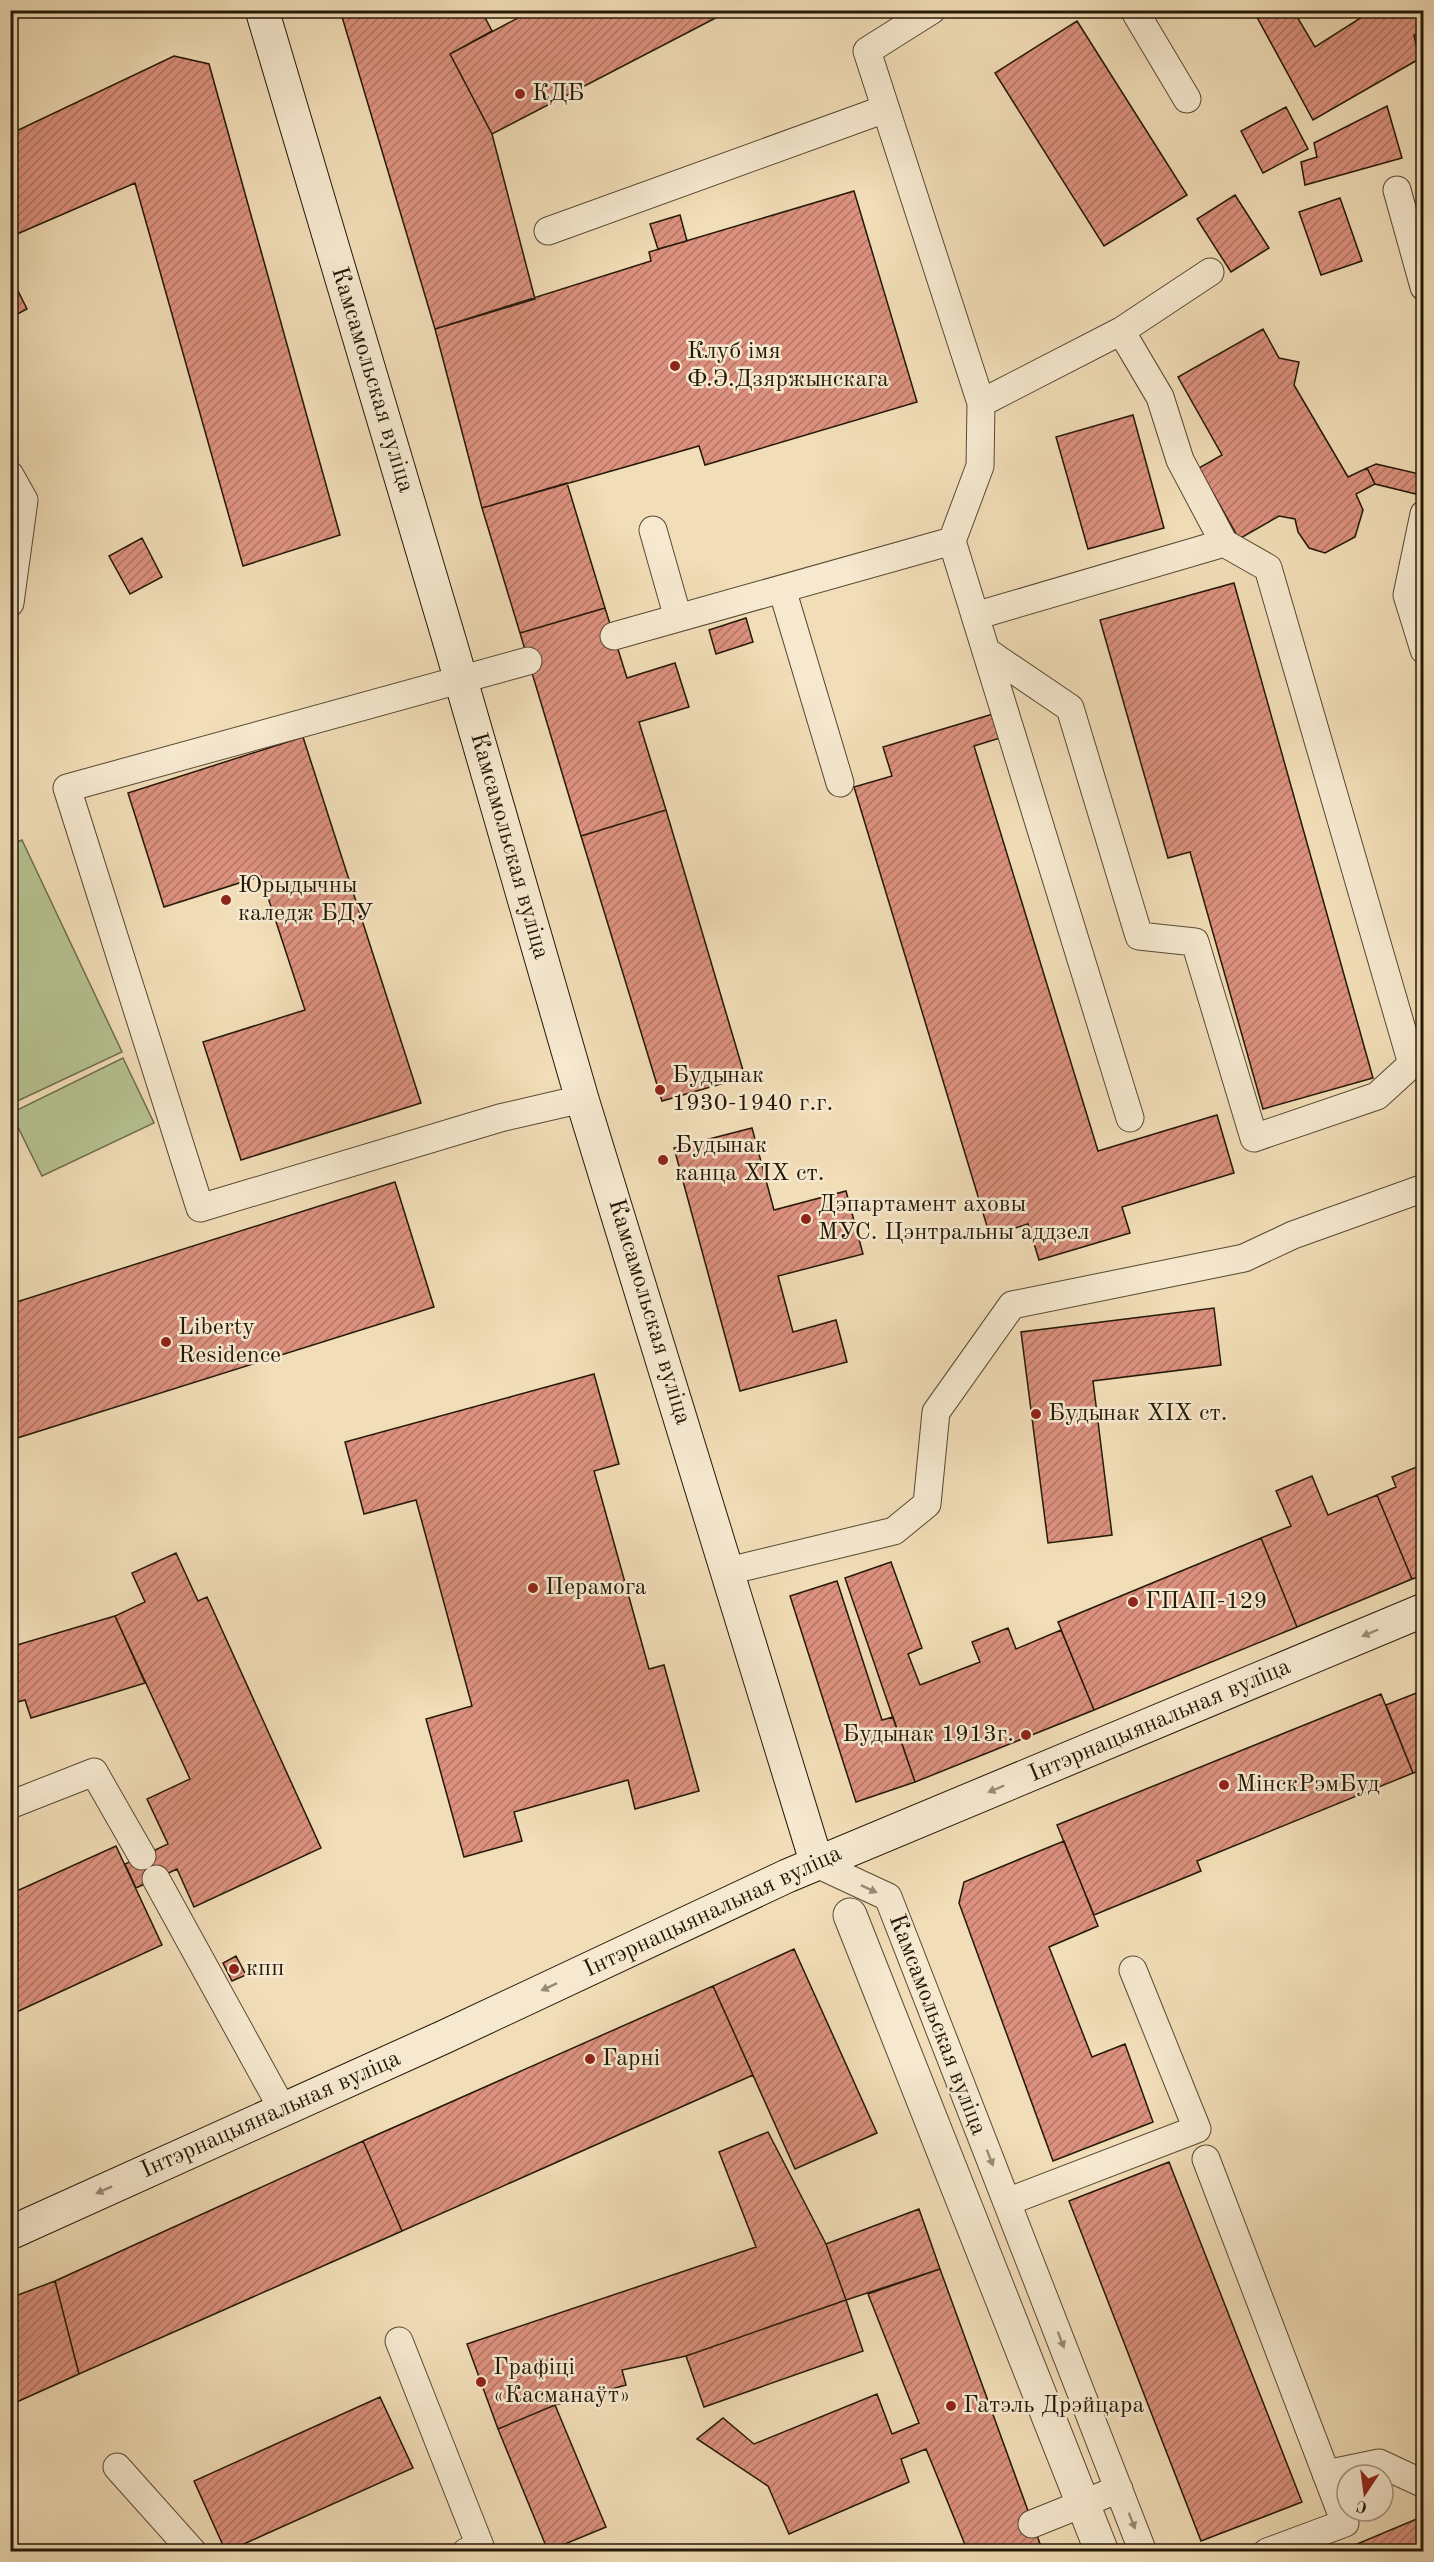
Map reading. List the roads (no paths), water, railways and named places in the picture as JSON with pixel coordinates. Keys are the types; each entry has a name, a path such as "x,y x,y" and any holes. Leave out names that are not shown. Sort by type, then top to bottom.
{"main road":[{"name":"Камсамольская вуліца","path":"262,10 462,681 582,1099 817,1864"},
{"name":"Інтэрнацыянальная вуліца","path":"10,2233 817,1864 1424,1610"},
{"name":"Камсамольская вуліца","path":"850,1915 1102,2552"}],"lane":[{"path":"932,10 867,51 981,403 980,466 952,541 1130,1118"},
{"path":"1134,10 1187,99"},
{"path":"548,231 885,109"},
{"path":"1397,190 1424,287"},
{"path":"981,403 1120,331 1210,272"},
{"path":"986,651 1070,708 1139,936 1195,942 1254,1138 1377,1096 1412,1065 1268,568 1224,543 1180,460 1160,397 1120,331"},
{"path":"10,475 24,500 10,603"},
{"path":"1424,514 1407,595 1424,650"},
{"path":"653,530 678,618"},
{"path":"614,636 952,541"},
{"path":"975,616 1224,543"},
{"path":"782,589 840,783"},
{"path":"528,661 67,788 200,1208 500,1118 582,1099"},
{"path":"728,1571 894,1531 927,1504 936,1412 1012,1305 1244,1258 1293,1234 1424,1188"},
{"path":"10,1805 94,1772 142,1856"},
{"name":"Камсамольская вуліца","path":"817,1864 888,1897 1143,2552"},
{"path":"156,1879 283,2110"},
{"path":"1007,2202 1197,2129 1133,1970"},
{"path":"1206,2159 1345,2523 1267,2552"},
{"path":"399,2341 480,2546 466,2552"},
{"path":"1326,2474 1379,2463 1424,2484"},
{"path":"117,2466 193,2552"},
{"path":"1032,2524 1119,2489"}],"place":[{"name":"КДБ","path":"520,94"},
{"name":"Клуб імя Ф.Э.Дзяржынскага","path":"675,366"},
{"name":"Юрыдычны каледж БДУ","path":"226,900"},
{"name":"Будынак 1930-1940 г.г.","path":"660,1090"},
{"name":"Будынак канца ХІХ ст.","path":"663,1160"},
{"name":"Дэпартамент аховы МУС. Цэнтральны аддзел","path":"806,1219"},
{"name":"Liberty Residence","path":"166,1342"},
{"name":"Будынак XIX ст.","path":"1036,1414"},
{"name":"Перамога","path":"533,1588"},
{"name":"ГПАП-129","path":"1133,1602"},
{"name":"Будынак 1913г.","path":"1026,1735"},
{"name":"МінскРэмБуд","path":"1224,1785"},
{"name":"кпп","path":"234,1969"},
{"name":"Гарні","path":"590,2059"},
{"name":"Графіці «Касманаўт»","path":"481,2382"},
{"name":"Гатэль Дрэйцара","path":"951,2406"}]}
